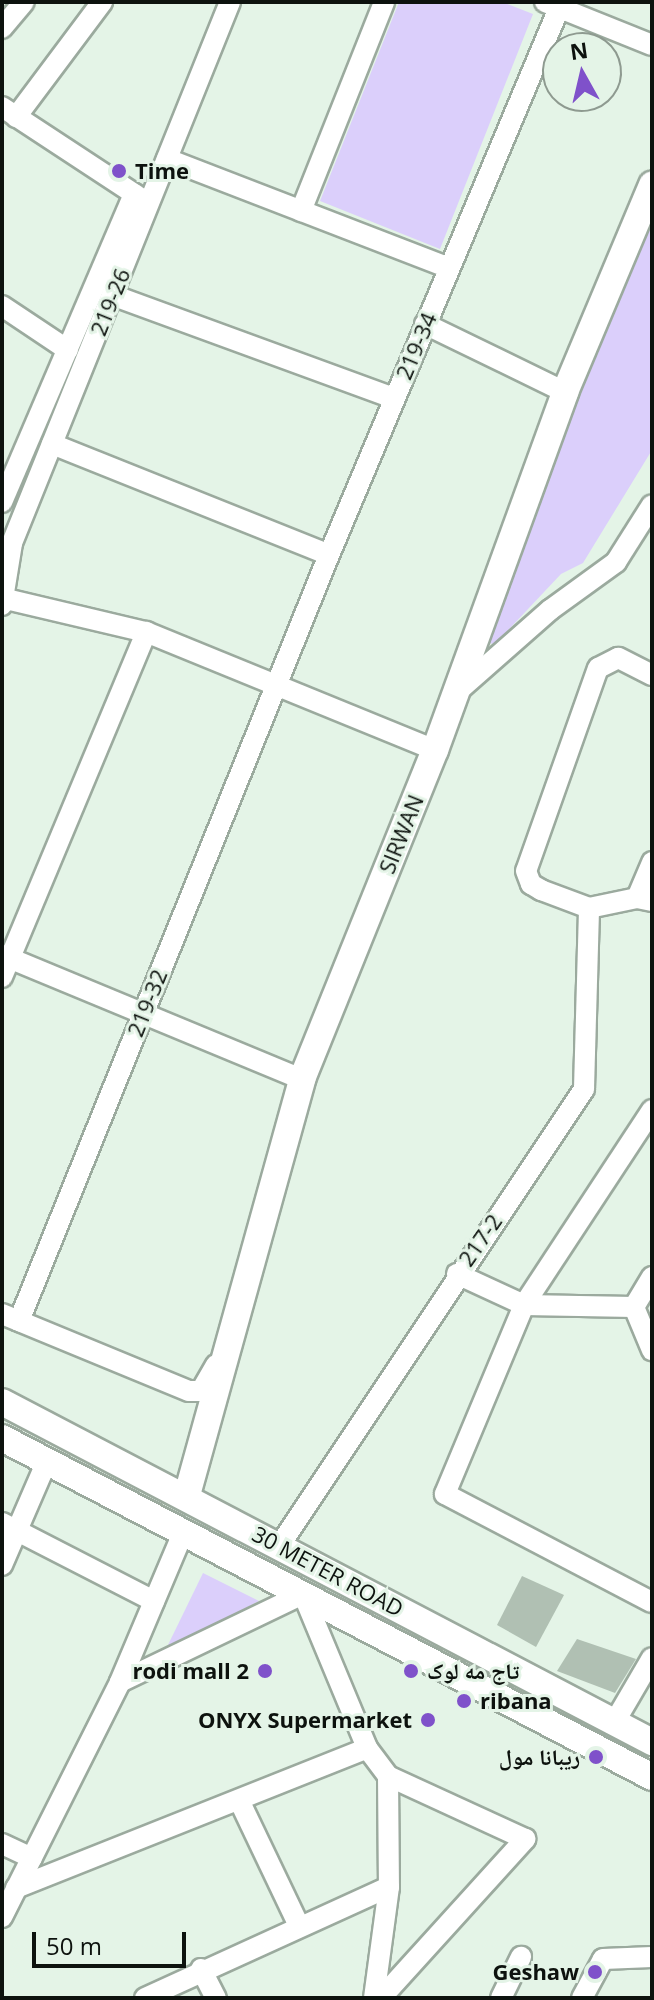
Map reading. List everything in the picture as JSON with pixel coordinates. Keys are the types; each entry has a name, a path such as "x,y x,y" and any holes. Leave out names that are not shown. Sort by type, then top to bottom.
{"main road":[{"name":"SIRWAN","path":"187,1495 302,1079 435,750 565,392 652,185"},
{"name":"30 METER ROAD","path":"2,1402 187,1495 652,1742"},
{"name":"30 METER ROAD","path":"2,1438 652,1777"}],"street":[{"path":"2,28 24,2"},
{"path":"2,502 68,350 141,199 9,112 102,2"},
{"name":"219-26","path":"4,602 12,543 112,295 141,199 167,159 230,2"},
{"path":"301,211 384,2"},
{"path":"552,5 652,45"},
{"name":"219-34","path":"275,685 449,268 552,5"},
{"path":"167,159 449,268"},
{"path":"112,295 393,398"},
{"path":"2,306 68,350"},
{"path":"425,324 565,392"},
{"path":"52,444 329,555"},
{"path":"456,692 550,610 616,562 650,516"},
{"path":"4,602 146,632 435,750"},
{"path":"146,632 5,963 143,1013 302,1079"},
{"path":"652,675 618,658 608,660 598,668 526,871 531,884 541,890 589,908 645,900 652,862"},
{"name":"219-32","path":"11,1317 143,1013 275,685"},
{"name":"217-2","path":"280,1545 457,1274 584,1089 589,908"},
{"path":"652,1110 524,1305 445,1494 652,1602"},
{"path":"457,1274 524,1305 634,1307"},
{"path":"634,1307 652,1277"},
{"path":"634,1307 652,1350"},
{"path":"11,1317 189,1391 201,1391 207,1384 232,1328"},
{"path":"2,1565 10,1527 47,1461"},
{"path":"10,1527 154,1601"},
{"path":"2,1917 120,1682 183,1533"},
{"path":"120,1682 303,1594 367,1748 388,1776 525,1839 381,1998"},
{"path":"614,1723 652,1658"},
{"path":"16,1888 367,1748"},
{"path":"374,1998 389,1887 388,1776"},
{"path":"239,1800 299,1926"},
{"path":"2,1844 32,1858"},
{"path":"145,1998 201,1969 389,1887"},
{"path":"501,1998 521,1957"},
{"path":"582,1998 603,1959 652,1957"},
{"path":"201,1969 216,1998"}],"shaded area":[{"path":"399,2 502,2 533,14 440,249 320,201"},
{"path":"652,176 652,450 583,563 561,574 495,644 477,642"},
{"path":"203,1573 259,1601 166,1649"}],"building":[{"path":"522,1576 564,1595 536,1647 497,1625"},
{"path":"577,1639 636,1659 615,1693 557,1671"}],"place":[{"name":"Time","path":"119,171"},
{"name":"rodi mall 2","path":"265,1671"},
{"name":"تاج مه لوک","path":"411,1671"},
{"name":"ribana","path":"464,1701"},
{"name":"ONYX Supermarket","path":"428,1720"},
{"name":"ريبانا مول","path":"596,1757"},
{"name":"Geshaw","path":"595,1972"}]}
